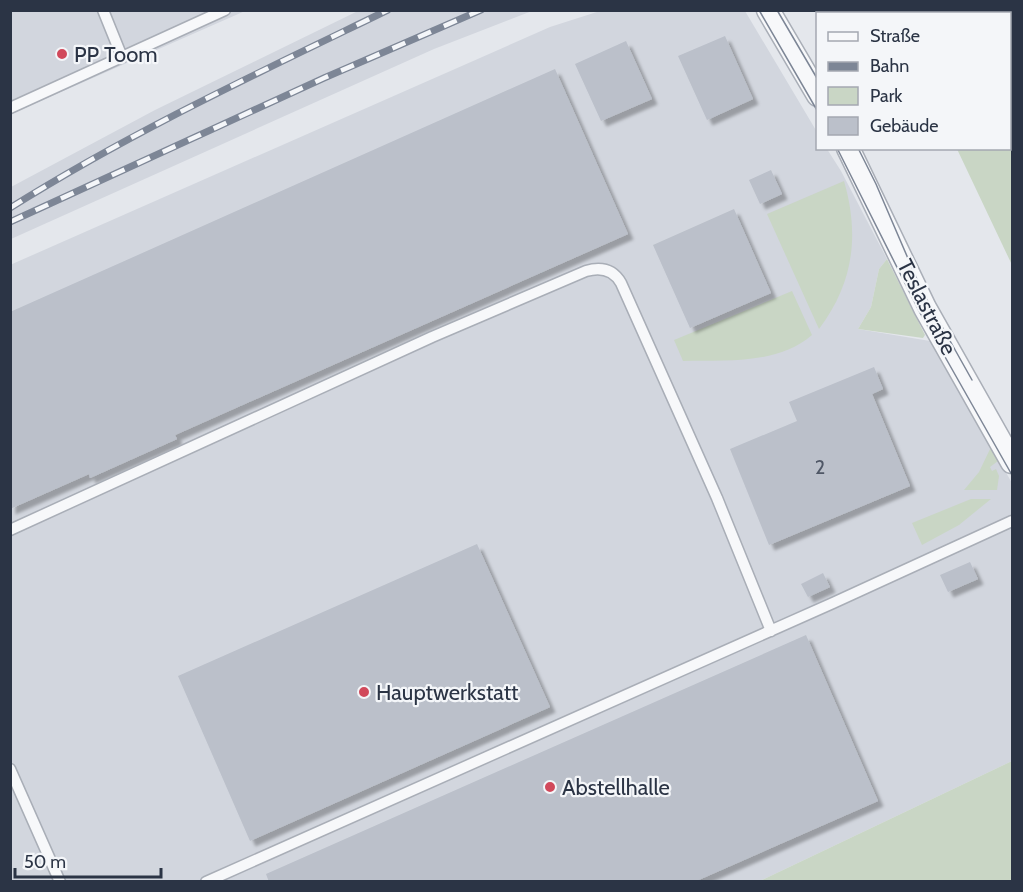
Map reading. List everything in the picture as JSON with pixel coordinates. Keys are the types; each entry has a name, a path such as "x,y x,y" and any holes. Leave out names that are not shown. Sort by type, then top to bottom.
{"street":[{"path":"768,10 816,92"},
{"name":"Teslastraße","path":"849,150 925,308 1012,462"}],"lane":[{"path":"103,10 122,57"},
{"path":"10,108 225,10"},
{"path":"10,530 432,338 586,271 605,270 614,274 621,283 690,437 771,631"},
{"path":"206,882 771,631 1012,520"},
{"path":"10,769 60,882"}],"shaded area":[{"path":"360,10 532,11 434,49 11,239 11,187 155,110"},
{"name":"PP Toom","path":"11,11 245,11 11,114"},
{"path":"600,11 745,11 816,130 816,150 828,150 887,259 879,269 871,307 858,329 930,341 1012,483 1012,761 760,881 11,881 10,265 550,27"}],"green space":[{"path":"1012,11 1012,265 957,150 1011,150 1011,12 891,12"},
{"path":"844,181 852,221 850,259 840,295 819,329 767,214"},
{"path":"887,259 925,335 923,338 858,329 871,307 879,269"},
{"path":"792,291 812,335 798,345 783,352 751,359 683,361 674,340"},
{"path":"991,447 998,461 990,467 992,471 996,469 999,476 997,490 964,490 979,472"},
{"path":"971,499 991,499 959,525 922,545 912,523"},
{"path":"1012,761 1012,881 760,881"}],"building":[{"path":"725,36 753,99 707,120 678,56"},
{"path":"626,41 652,99 601,121 575,64"},
{"path":"555,69 628,234 175,435 177,439 90,478 89,474 10,509 10,312"},
{"path":"771,170 782,194 760,204 749,180"},
{"path":"734,209 771,293 690,328 653,245"},
{"path":"874,367 883,389 872,394 910,486 769,545 730,449 797,421 789,402"},
{"name":"Hauptwerkstatt","path":"477,544 550,707 250,841 178,676"},
{"path":"970,562 978,579 948,592 940,575"},
{"path":"823,573 830,587 808,597 801,584"},
{"path":"806,635 878,801 694,882 269,882 266,874"}],"tram line":[{"path":"759,10 816,109"},
{"path":"777,10 816,77"},
{"path":"838,150 919,311 1012,475"},
{"path":"859,150 922,291 972,380"}],"railway":[{"path":"10,208 149,128 388,10"},
{"path":"10,222 324,78 481,10"}],"place":[{"name":"PP Toom","path":"62,54"},
{"name":"Hauptwerkstatt","path":"364,692"},
{"name":"Abstellhalle","path":"550,787"}]}
